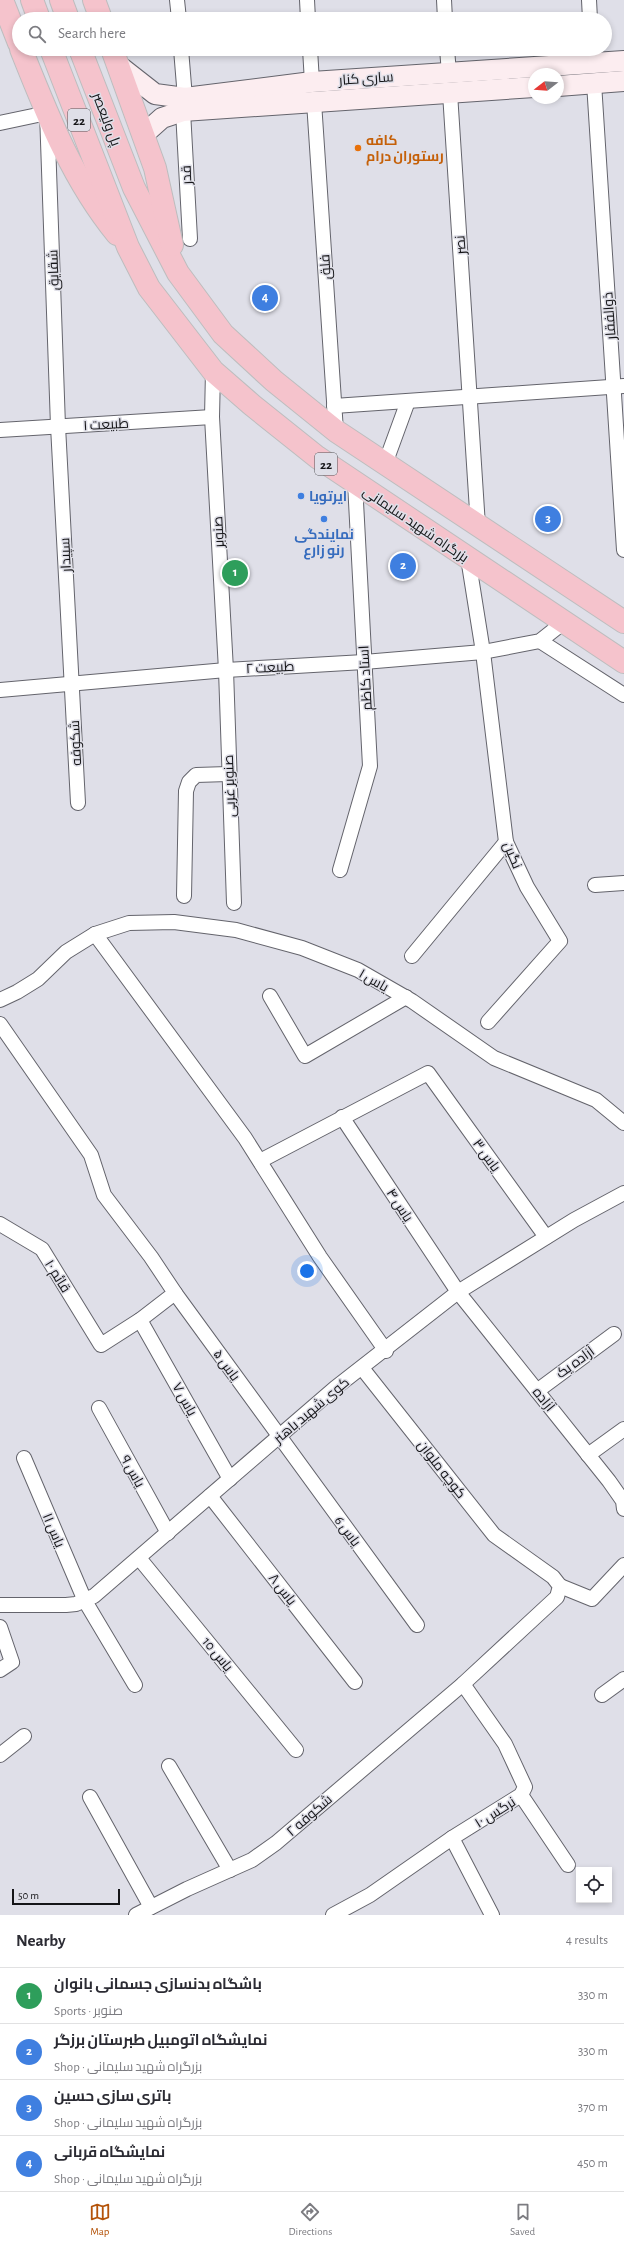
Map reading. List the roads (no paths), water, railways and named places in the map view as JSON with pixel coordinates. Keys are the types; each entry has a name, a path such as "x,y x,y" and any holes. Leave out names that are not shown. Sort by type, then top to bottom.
{"highway":[{"path":"2,0 12,25"},
{"path":"32,0 36,12"},
{"path":"61,0 65,12"},
{"path":"94,0 98,12"},
{"path":"24,56 47,113 76,174 98,211 128,247"},
{"name":"پل ولیعصر","path":"54,56 107,191"},
{"name":"پل ولیعصر","path":"83,56 134,188 178,273"},
{"path":"115,57 155,168 178,273"},
{"name":"بزرگراه شهید سلیمانی","path":"107,191 128,247 149,288 213,371 316,457 624,662"},
{"name":"22","path":"178,273 223,334 274,381 336,431 624,622"}],"main road":[{"name":"ساری کنار","path":"143,135 162,118 184,105 312,82 449,73 592,56 624,61"},
{"path":"592,56 594,83"},
{"name":"ساری کنار","path":"115,57 155,94 184,105 314,102 528,88"},
{"path":"449,73 450,93"},
{"path":"564,86 624,81"},
{"path":"312,82 314,102"}],"street":[{"path":"177,0 178,12"},
{"path":"307,0 308,12"},
{"path":"444,0 445,12"},
{"path":"589,0 590,12"},
{"name":"قدر","path":"181,56 190,239"},
{"path":"310,56 312,82"},
{"path":"448,56 449,73"},
{"name":"ذوالفقار","path":"594,83 619,386 624,550"},
{"name":"نصر","path":"450,93 478,526"},
{"name":"فلق","path":"314,102 336,431"},
{"path":"0,123 47,113"},
{"name":"شقایق","path":"47,113 58,426"},
{"name":"صنوبر","path":"213,371 212,417 226,670"},
{"path":"334,406 619,386"},
{"path":"385,464 408,400"},
{"name":"طبیعت ۱","path":"0,430 212,417"},
{"name":"سپیدار","path":"58,426 72,683"},
{"name":"استاد کاظم","path":"340,870 370,766 354,483"},
{"name":"نگین","path":"468,558 483,652 506,842 527,887 560,941 488,1022"},
{"path":"564,622 540,641 624,695"},
{"name":"طبیعت ۲","path":"0,690 226,670 364,662 483,652 540,641"},
{"name":"صنوبر غربی","path":"226,670 228,774 234,903"},
{"name":"شکوفه","path":"72,683 78,803"},
{"path":"184,896 186,791 189,782 196,775 228,774"},
{"path":"412,956 506,842"},
{"path":"595,885 624,883"},
{"name":"یاس ۱","path":"0,1000 17,992 38,979 66,952 95,934 128,923 174,922 236,930 302,948 358,970 406,997 494,1058 596,1100 624,1123"},
{"path":"95,934 245,1138 320,1257 386,1350"},
{"path":"270,996 305,1056 406,997"},
{"name":"یاس ۵","path":"0,1024 91,1155 104,1195 151,1257 279,1437"},
{"name":"یاس ۳","path":"342,1117 428,1073 546,1237"},
{"path":"260,1161 342,1117"},
{"name":"یاس ۴","path":"342,1117 458,1292"},
{"name":"کوی شهید باهنر","path":"0,1605 66,1605 85,1601 101,1591 279,1437 362,1368 458,1292 546,1237 624,1193"},
{"name":"قائم ۱۰","path":"0,1224 42,1249 101,1345 140,1320"},
{"path":"140,1320 175,1292"},
{"name":"آزاده","path":"458,1292 588,1455 623,1501 624,1510"},
{"name":"یاس ۷","path":"140,1320 230,1479"},
{"name":"آزاده یک","path":"537,1391 614,1334"},
{"name":"کوچه ملوان","path":"362,1368 494,1535 553,1577 560,1586"},
{"name":"یاس ۹","path":"99,1408 168,1533"},
{"path":"588,1455 624,1429"},
{"name":"یاس 6","path":"279,1437 417,1624"},
{"name":"یاس ۱۱","path":"24,1458 85,1601 135,1684"},
{"name":"یاس ۸","path":"210,1496 356,1682"},
{"name":"یاس 10","path":"139,1558 296,1750"},
{"path":"560,1586 592,1599 624,1565"},
{"name":"شکوفه ۲","path":"136,1915 252,1860 276,1843 463,1684 550,1605 557,1597 560,1586"},
{"path":"0,1627 12,1662 0,1670"},
{"path":"602,1695 624,1679"},
{"name":"نرگس ۱۰","path":"333,1915 370,1895 452,1838 521,1795 525,1787 505,1744 463,1684"},
{"path":"0,1755 24,1736"},
{"path":"170,1766 230,1870"},
{"path":"521,1795 568,1864"},
{"path":"90,1797 151,1907"},
{"path":"452,1838 492,1915"}],"place":[{"name":"کافه رستوران درام","path":"358,148"},
{"name":"نمایشگاه قربانی","path":"265,298"},
{"name":"ایرتویا","path":"301,496"},
{"name":"نمایندگی رنو زارع","path":"324,519"},
{"name":"باتری سازی حسین","path":"548,519"},
{"name":"نمایشگاه اتومبیل طبرستان برزگر","path":"403,566"},
{"name":"باشگاه بدنسازی جسمانی بانوان","path":"235,573"}]}
